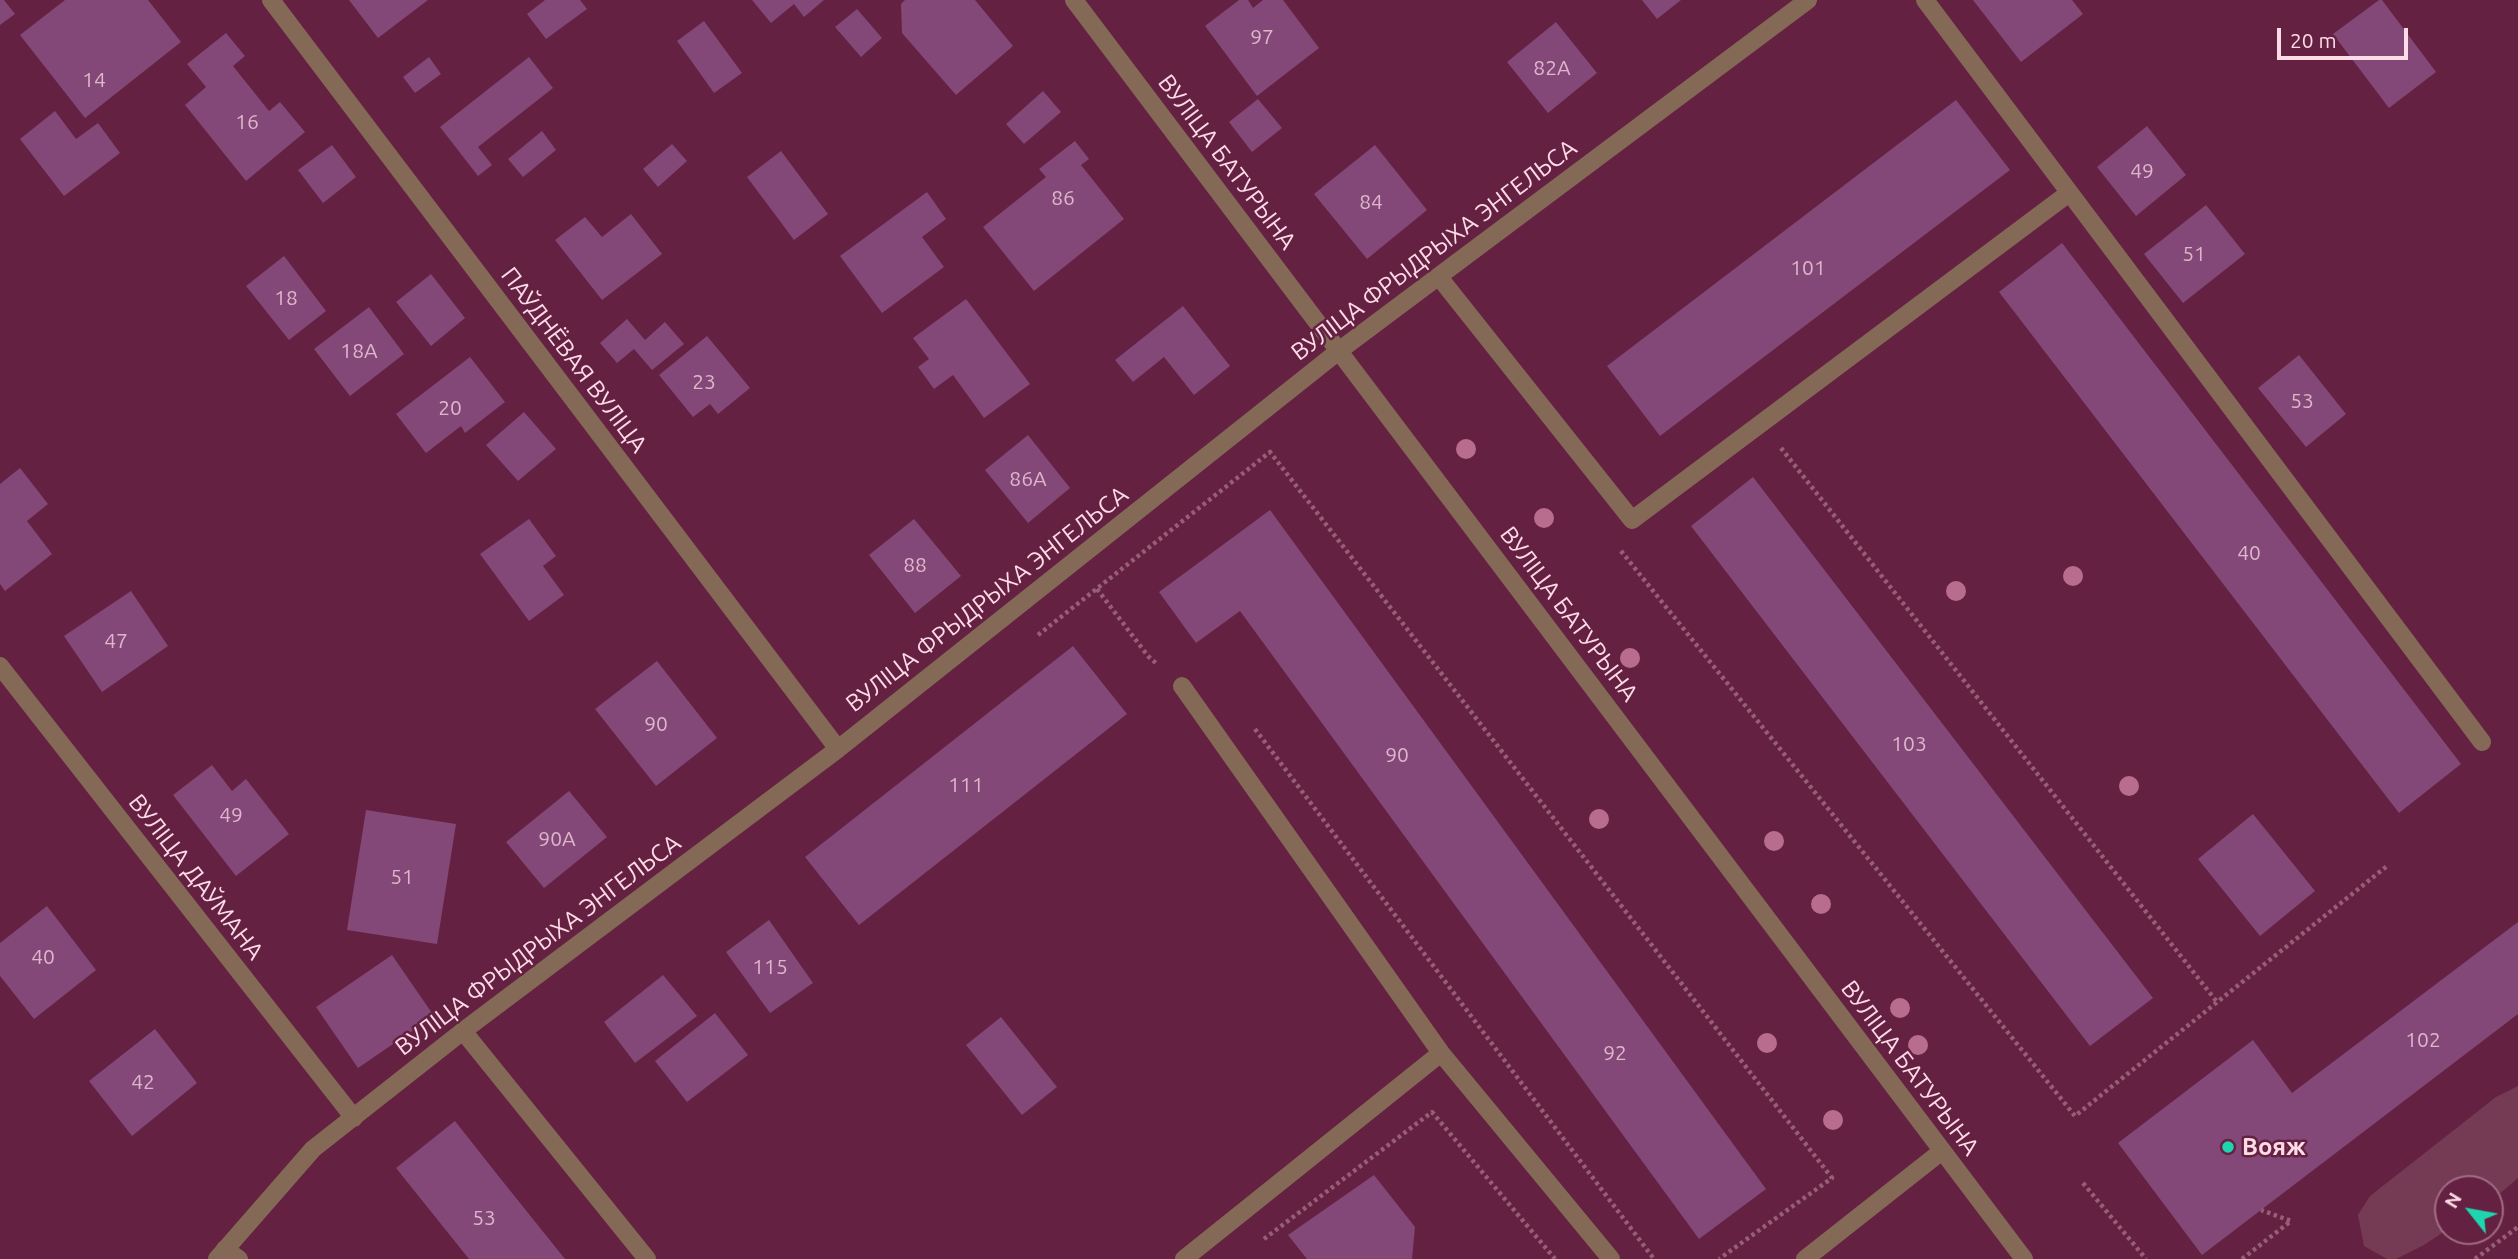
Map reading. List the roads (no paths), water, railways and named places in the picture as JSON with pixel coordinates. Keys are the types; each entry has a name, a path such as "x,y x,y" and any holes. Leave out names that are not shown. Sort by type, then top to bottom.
{"street":[{"name":"ПАЎДНЁВАЯ ВУЛІЦА","path":"271,0 838,749"},
{"name":"ВУЛІЦА БАТУРЫНА","path":"1074,0 2024,1259"},
{"name":"ВУЛІЦА ФРЫДРЫХА ЭНГЕЛЬСА","path":"227,1256 313,1149 463,1031 838,749 1340,350 1808,0"},
{"path":"1925,0 2482,742"},
{"path":"1439,276 1632,520 2069,192"},
{"name":"ВУЛІЦА ДАЎМАНА","path":"0,666 354,1118"},
{"path":"1182,686 1441,1053 1611,1259"},
{"path":"463,1031 647,1259"},
{"path":"1184,1259 1441,1053"},
{"path":"1805,1259 1942,1151"}],"place":[{"name":"Вояж","path":"2228,1147"}]}
